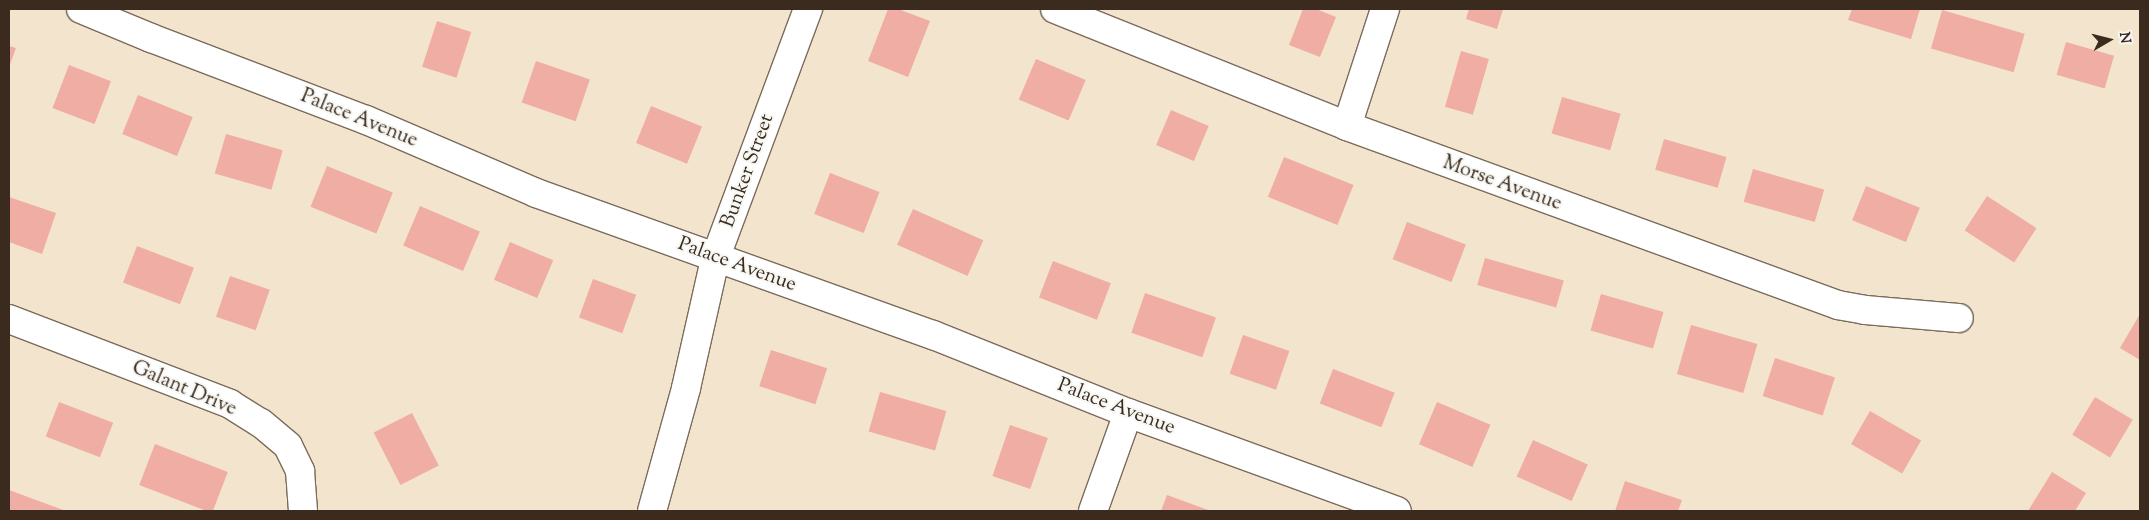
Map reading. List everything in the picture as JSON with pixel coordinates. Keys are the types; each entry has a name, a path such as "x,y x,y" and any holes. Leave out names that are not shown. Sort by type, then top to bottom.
{"street":[{"name":"Palace Avenue","path":"81,9 151,38 366,120 536,193 616,220 715,258 933,335 1128,413 1397,511"},
{"name":"Bunker Street","path":"652,511 686,388 715,258 808,9"},
{"name":"Morse Avenue","path":"1055,9 1347,126 1838,305 1864,310 1959,318"},
{"path":"1347,126 1385,9"},
{"name":"Galant Drive","path":"9,319 230,404 261,423 288,446 300,471 303,511"},
{"path":"1094,511 1128,413"}],"building":[{"path":"888,9 898,9 930,21 908,77 868,61"},
{"path":"1303,9 1316,9 1336,17 1320,57 1289,45"},
{"path":"1469,9 1503,9 1497,29 1466,19"},
{"path":"1852,9 1920,9 1911,39 1848,20"},
{"path":"1942,10 2025,34 2014,72 1931,48"},
{"path":"437,21 471,32 456,78 422,67"},
{"path":"2066,42 2114,56 2105,88 2057,75"},
{"path":"9,46 16,48 9,67"},
{"path":"1461,51 1489,59 1473,115 1445,107"},
{"path":"1036,59 1086,80 1069,121 1019,100"},
{"path":"536,61 590,80 576,121 522,103"},
{"path":"69,65 111,81 95,124 53,108"},
{"path":"138,95 193,117 177,156 122,134"},
{"path":"1562,97 1621,114 1610,150 1552,134"},
{"path":"651,106 702,127 687,164 636,143"},
{"path":"1171,110 1209,126 1194,161 1156,145"},
{"path":"226,134 283,150 271,190 215,173"},
{"path":"1664,139 1726,157 1718,188 1655,170"},
{"path":"1284,157 1354,185 1337,225 1268,197"},
{"path":"327,166 393,193 376,233 311,207"},
{"path":"1753,169 1824,189 1815,222 1744,202"},
{"path":"830,173 879,192 864,233 814,214"},
{"path":"1866,186 1920,208 1906,242 1852,220"},
{"path":"1987,196 2036,228 2014,263 1965,230"},
{"path":"9,197 56,213 42,254 9,242"},
{"path":"420,206 480,231 463,271 403,246"},
{"path":"913,209 983,240 967,276 897,245"},
{"path":"1407,222 1466,245 1451,282 1393,259"},
{"path":"510,242 553,260 537,298 494,280"},
{"path":"137,246 194,268 180,304 123,282"},
{"path":"1485,258 1564,281 1556,308 1477,285"},
{"path":"1053,261 1111,283 1097,320 1039,297"},
{"path":"230,276 270,290 256,330 216,317"},
{"path":"593,279 636,295 622,333 579,318"},
{"path":"1145,293 1216,317 1202,357 1131,333"},
{"path":"1601,294 1663,312 1653,348 1591,331"},
{"path":"2140,314 2140,360 2120,348"},
{"path":"1691,325 1757,344 1743,393 1677,374"},
{"path":"1243,335 1289,351 1276,390 1230,374"},
{"path":"771,350 827,368 815,404 759,386"},
{"path":"1775,358 1835,377 1823,416 1763,396"},
{"path":"1333,369 1395,393 1381,427 1320,404"},
{"path":"880,392 946,411 935,450 869,431"},
{"path":"2095,397 2133,420 2110,457 2072,435"},
{"path":"59,402 113,423 100,457 46,437"},
{"path":"1437,402 1490,425 1472,467 1419,444"},
{"path":"1870,411 1921,440 1902,473 1851,444"},
{"path":"412,413 439,466 400,485 374,433"},
{"path":"1010,425 1048,438 1030,489 992,476"},
{"path":"1533,440 1588,464 1572,501 1517,477"},
{"path":"155,444 228,472 213,511 207,511 139,485"},
{"path":"2052,472 2086,493 2075,511 2028,511"},
{"path":"1625,481 1682,500 1678,511 1615,511"},
{"path":"9,490 66,511 9,511"},
{"path":"1167,495 1211,511 1161,511"}]}
